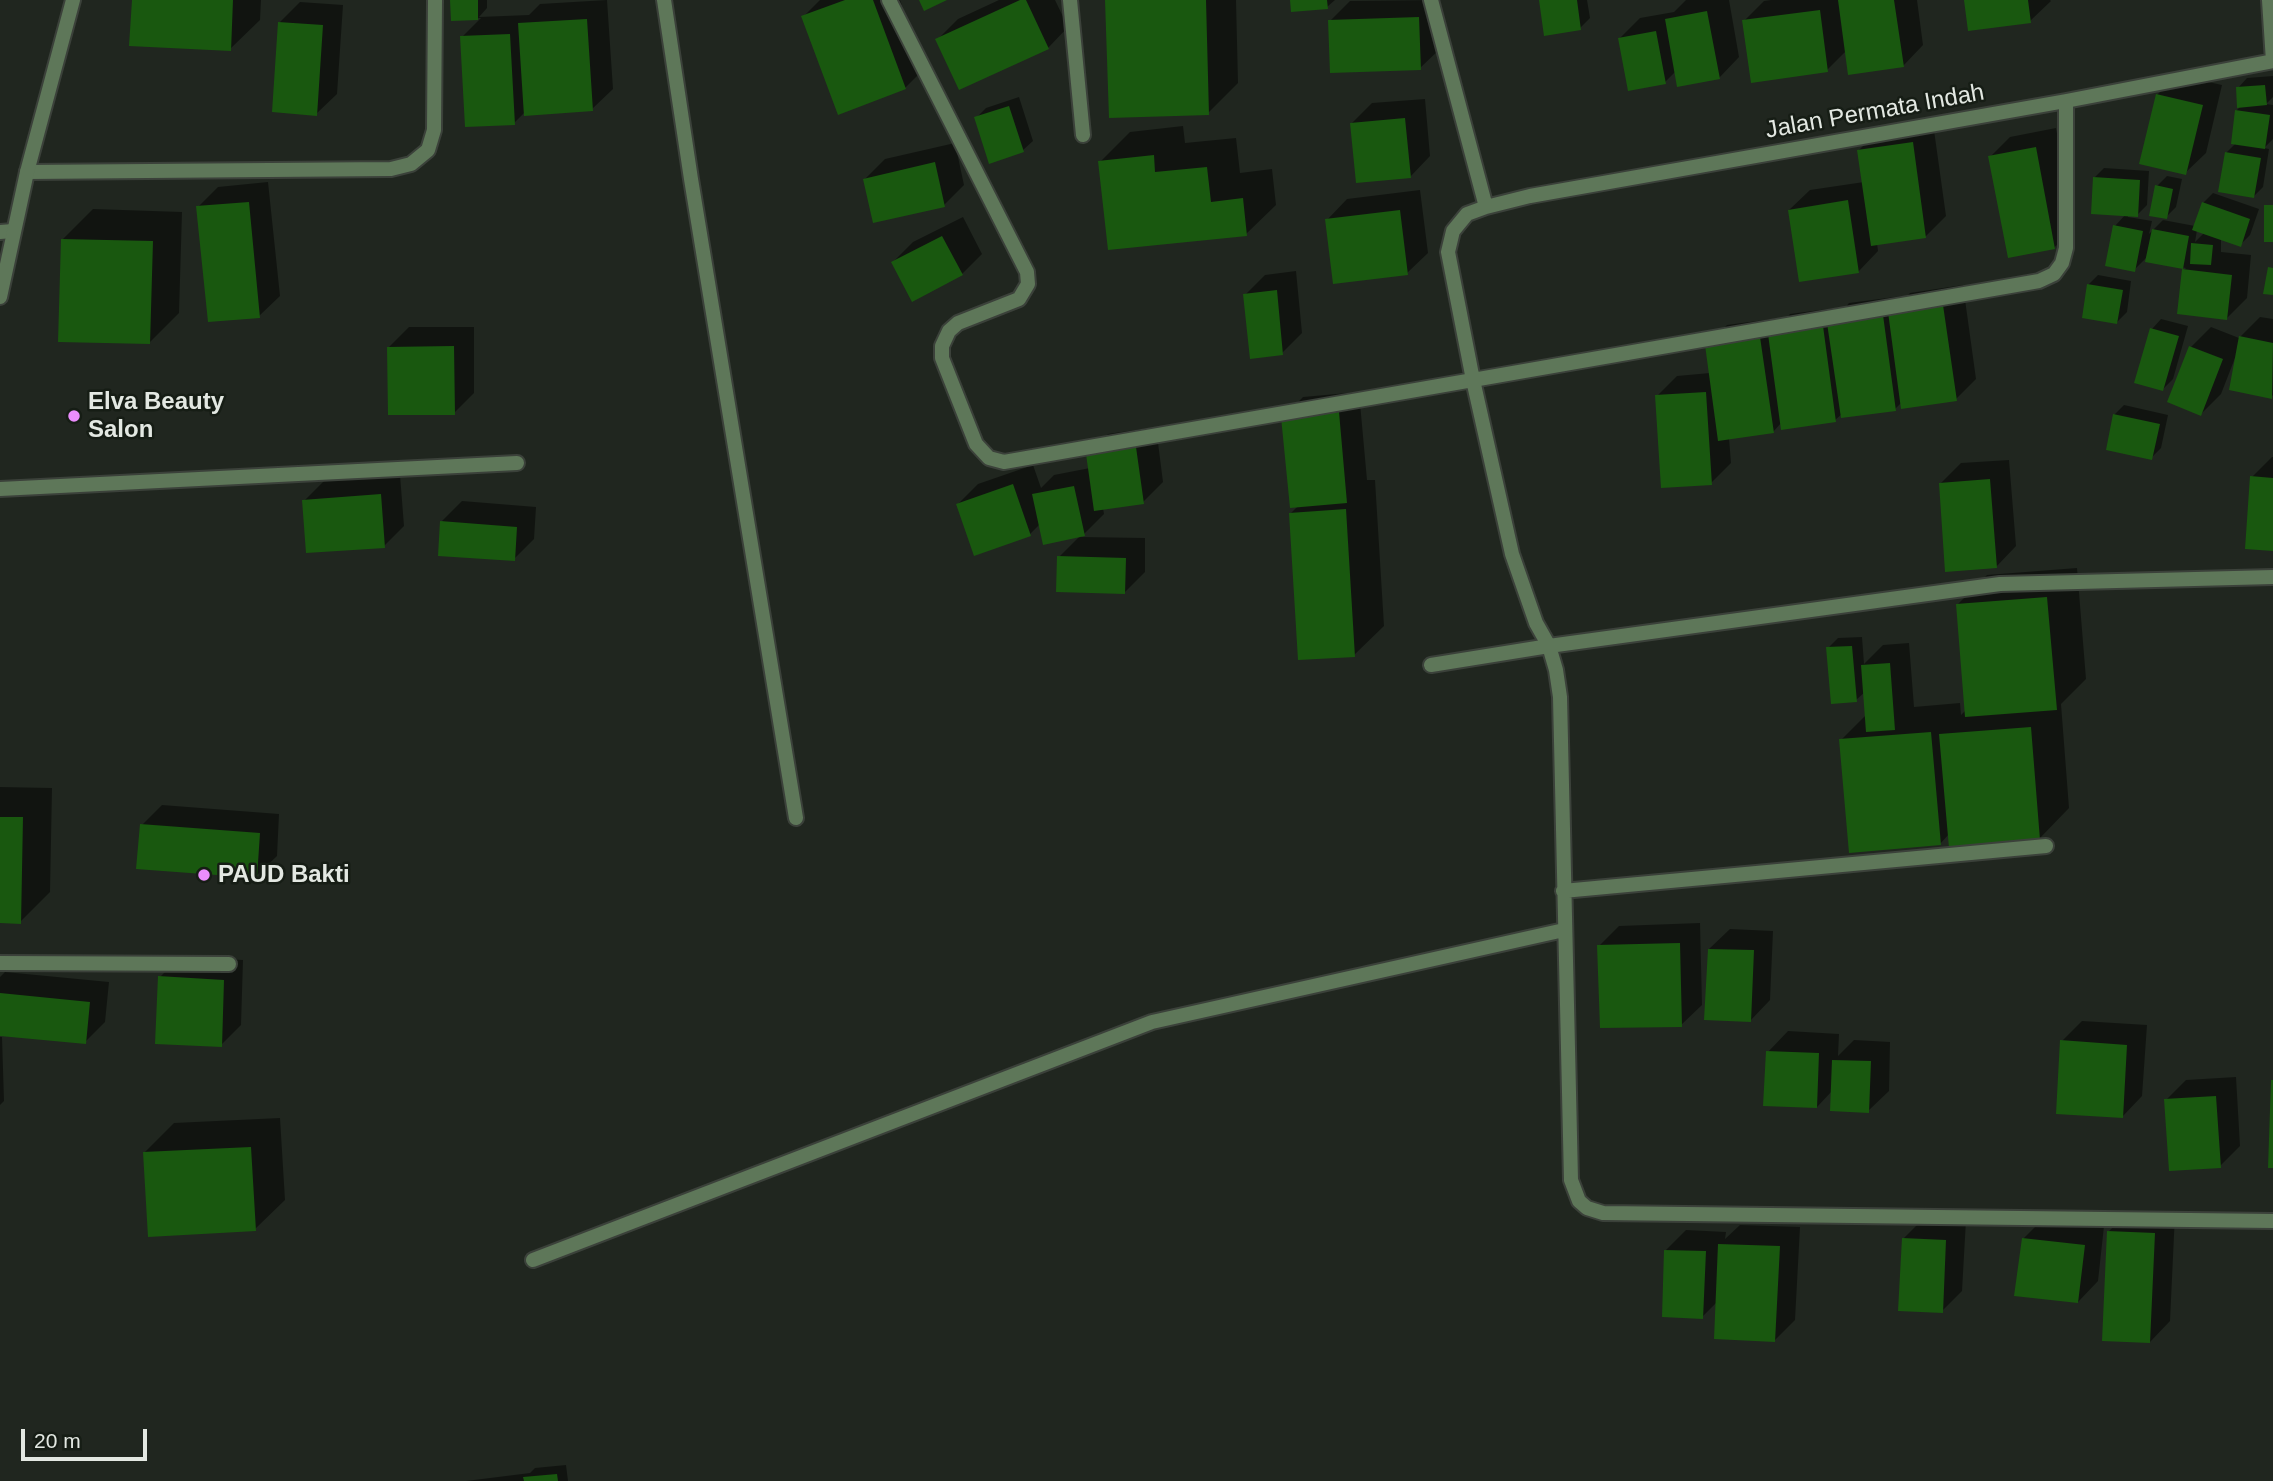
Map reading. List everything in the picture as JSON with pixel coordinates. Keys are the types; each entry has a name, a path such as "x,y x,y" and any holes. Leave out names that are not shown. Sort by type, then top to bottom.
{"street":[{"path":"0,297 7,232 22,204 27,172 73,0"},
{"path":"27,172 391,169 411,164 428,150 434,130 435,0"},
{"path":"664,0 796,818"},
{"path":"889,0 1027,272 1028,284 1019,299 958,323 949,331 942,346 943,358 975,444 989,458 1009,461 2039,281 2054,274 2062,264 2066,248 2066,101"},
{"path":"1070,0 1083,135"},
{"path":"1431,0 1486,207"},
{"path":"2269,0 2273,61"},
{"name":"Jalan Permata Indah","path":"2273,61 2066,101 1531,196 1467,214 1453,231 1449,245 1449,259 1473,380 1512,554 1536,623 1549,646 1560,696 1571,1180 1575,1196 1592,1210 1603,1213 2273,1221"},
{"path":"0,489 517,463"},
{"path":"1432,664 2000,584 2273,577"},
{"path":"1563,891 2046,846"},
{"path":"533,1261 1152,1022 1564,930"},
{"path":"0,962 229,964"}],"building":[{"path":"132,0 233,0 231,51 129,46"},
{"path":"450,0 478,0 478,20 451,21"},
{"path":"845,0 873,0 906,89 838,115 801,16"},
{"path":"919,0 947,0 924,11"},
{"path":"1020,0 1026,0 1049,49 959,90 935,39"},
{"path":"1105,0 1206,0 1209,115 1109,118"},
{"path":"1290,0 1327,0 1328,9 1291,12"},
{"path":"1539,0 1577,0 1581,30 1544,36"},
{"path":"1838,0 1894,0 1904,67 1848,75"},
{"path":"1964,0 2028,0 2031,23 1968,31"},
{"path":"1820,10 1828,72 1751,83 1742,20"},
{"path":"1707,11 1720,79 1677,87 1665,19"},
{"path":"1419,17 1421,70 1330,73 1328,20"},
{"path":"587,19 593,111 524,116 518,23"},
{"path":"278,22 323,25 317,116 272,112"},
{"path":"1656,31 1666,84 1628,91 1618,38"},
{"path":"510,34 515,125 465,127 460,36"},
{"path":"2265,85 2267,105 2237,108 2236,87"},
{"path":"2156,94 2203,105 2186,175 2139,164"},
{"path":"1009,106 1024,152 989,164 974,117"},
{"path":"2235,110 2270,115 2265,149 2231,144"},
{"path":"1405,118 1411,178 1356,183 1350,123"},
{"path":"1913,142 1926,238 1871,246 1857,150"},
{"path":"2036,147 2055,249 2008,258 1988,156"},
{"path":"2225,152 2261,158 2254,198 2218,192"},
{"path":"1154,155 1155,172 1207,167 1211,202 1243,198 1247,236 1108,250 1098,161"},
{"path":"935,162 945,207 873,223 863,179"},
{"path":"2093,177 2140,180 2138,217 2091,214"},
{"path":"2155,185 2173,189 2167,219 2149,216"},
{"path":"1848,200 1859,273 1799,282 1788,210"},
{"path":"249,202 260,318 208,322 196,206"},
{"path":"2202,202 2250,219 2241,247 2192,230"},
{"path":"2264,205 2273,205 2273,242 2264,242"},
{"path":"1400,210 1408,275 1333,284 1325,219"},
{"path":"2113,225 2143,231 2135,272 2105,266"},
{"path":"2152,229 2189,236 2183,269 2145,262"},
{"path":"942,236 963,275 912,302 891,262"},
{"path":"61,239 153,241 150,344 58,342"},
{"path":"2191,243 2213,245 2211,265 2190,264"},
{"path":"2268,267 2273,268 2273,295 2263,294"},
{"path":"2182,269 2232,275 2227,320 2177,314"},
{"path":"2087,284 2123,290 2117,324 2082,318"},
{"path":"1277,290 1283,355 1250,359 1243,294"},
{"path":"1943,305 1957,401 1901,409 1888,312"},
{"path":"1883,315 1896,411 1841,418 1827,323"},
{"path":"1823,326 1836,422 1781,430 1768,334"},
{"path":"2150,328 2179,336 2163,391 2134,383"},
{"path":"2239,336 2273,343 2272,399 2229,390"},
{"path":"1760,337 1774,433 1718,441 1705,345"},
{"path":"454,346 455,415 388,415 387,347"},
{"path":"2189,346 2223,359 2201,416 2167,402"},
{"path":"1706,392 1712,485 1661,488 1655,395"},
{"path":"1339,412 1347,503 1290,508 1281,417"},
{"path":"2113,414 2160,424 2152,460 2106,450"},
{"path":"1136,447 1144,504 1094,511 1086,454"},
{"path":"2250,476 2273,478 2273,551 2245,549"},
{"path":"1990,479 1997,568 1945,572 1939,483"},
{"path":"1013,484 1031,536 974,556 956,504"},
{"path":"1074,486 1085,536 1043,545 1032,494"},
{"path":"381,494 385,548 306,553 302,500"},
{"path":"1346,509 1355,657 1298,660 1289,513"},
{"path":"440,521 517,527 515,561 438,556"},
{"path":"1057,556 1126,558 1125,594 1056,592"},
{"path":"2047,597 2057,710 1965,717 1956,604"},
{"path":"1852,646 1857,702 1831,704 1826,647"},
{"path":"1890,663 1895,730 1866,732 1861,665"},
{"path":"2031,727 2040,840 1949,848 1939,734"},
{"path":"1931,732 1941,845 1849,853 1839,739"},
{"path":"0,817 23,817 21,924 0,923"},
{"path":"140,824 260,833 257,878 136,869"},
{"path":"1680,943 1682,1027 1600,1028 1597,945"},
{"path":"1708,949 1754,950 1751,1022 1704,1020"},
{"path":"158,976 224,980 222,1047 155,1044"},
{"path":"0,993 90,1002 86,1044 0,1036"},
{"path":"2060,1040 2127,1045 2123,1118 2056,1114"},
{"path":"1766,1051 1819,1053 1817,1108 1763,1106"},
{"path":"1832,1060 1871,1061 1869,1113 1830,1111"},
{"path":"2271,1080 2273,1168 2268,1168"},
{"path":"2216,1096 2221,1168 2169,1171 2164,1099"},
{"path":"251,1147 256,1231 148,1237 143,1152"},
{"path":"2107,1231 2155,1233 2150,1343 2102,1341"},
{"path":"1902,1238 1946,1240 1943,1313 1898,1311"},
{"path":"2022,1238 2085,1245 2078,1303 2014,1296"},
{"path":"1718,1244 1780,1246 1775,1342 1714,1339"},
{"path":"1664,1250 1706,1251 1703,1319 1662,1317"},
{"path":"557,1474 558,1481 524,1481 523,1477"}],"place":[{"name":"Elva Beauty Salon","path":"74,416"},
{"name":"PAUD Bakti","path":"204,875"}]}
